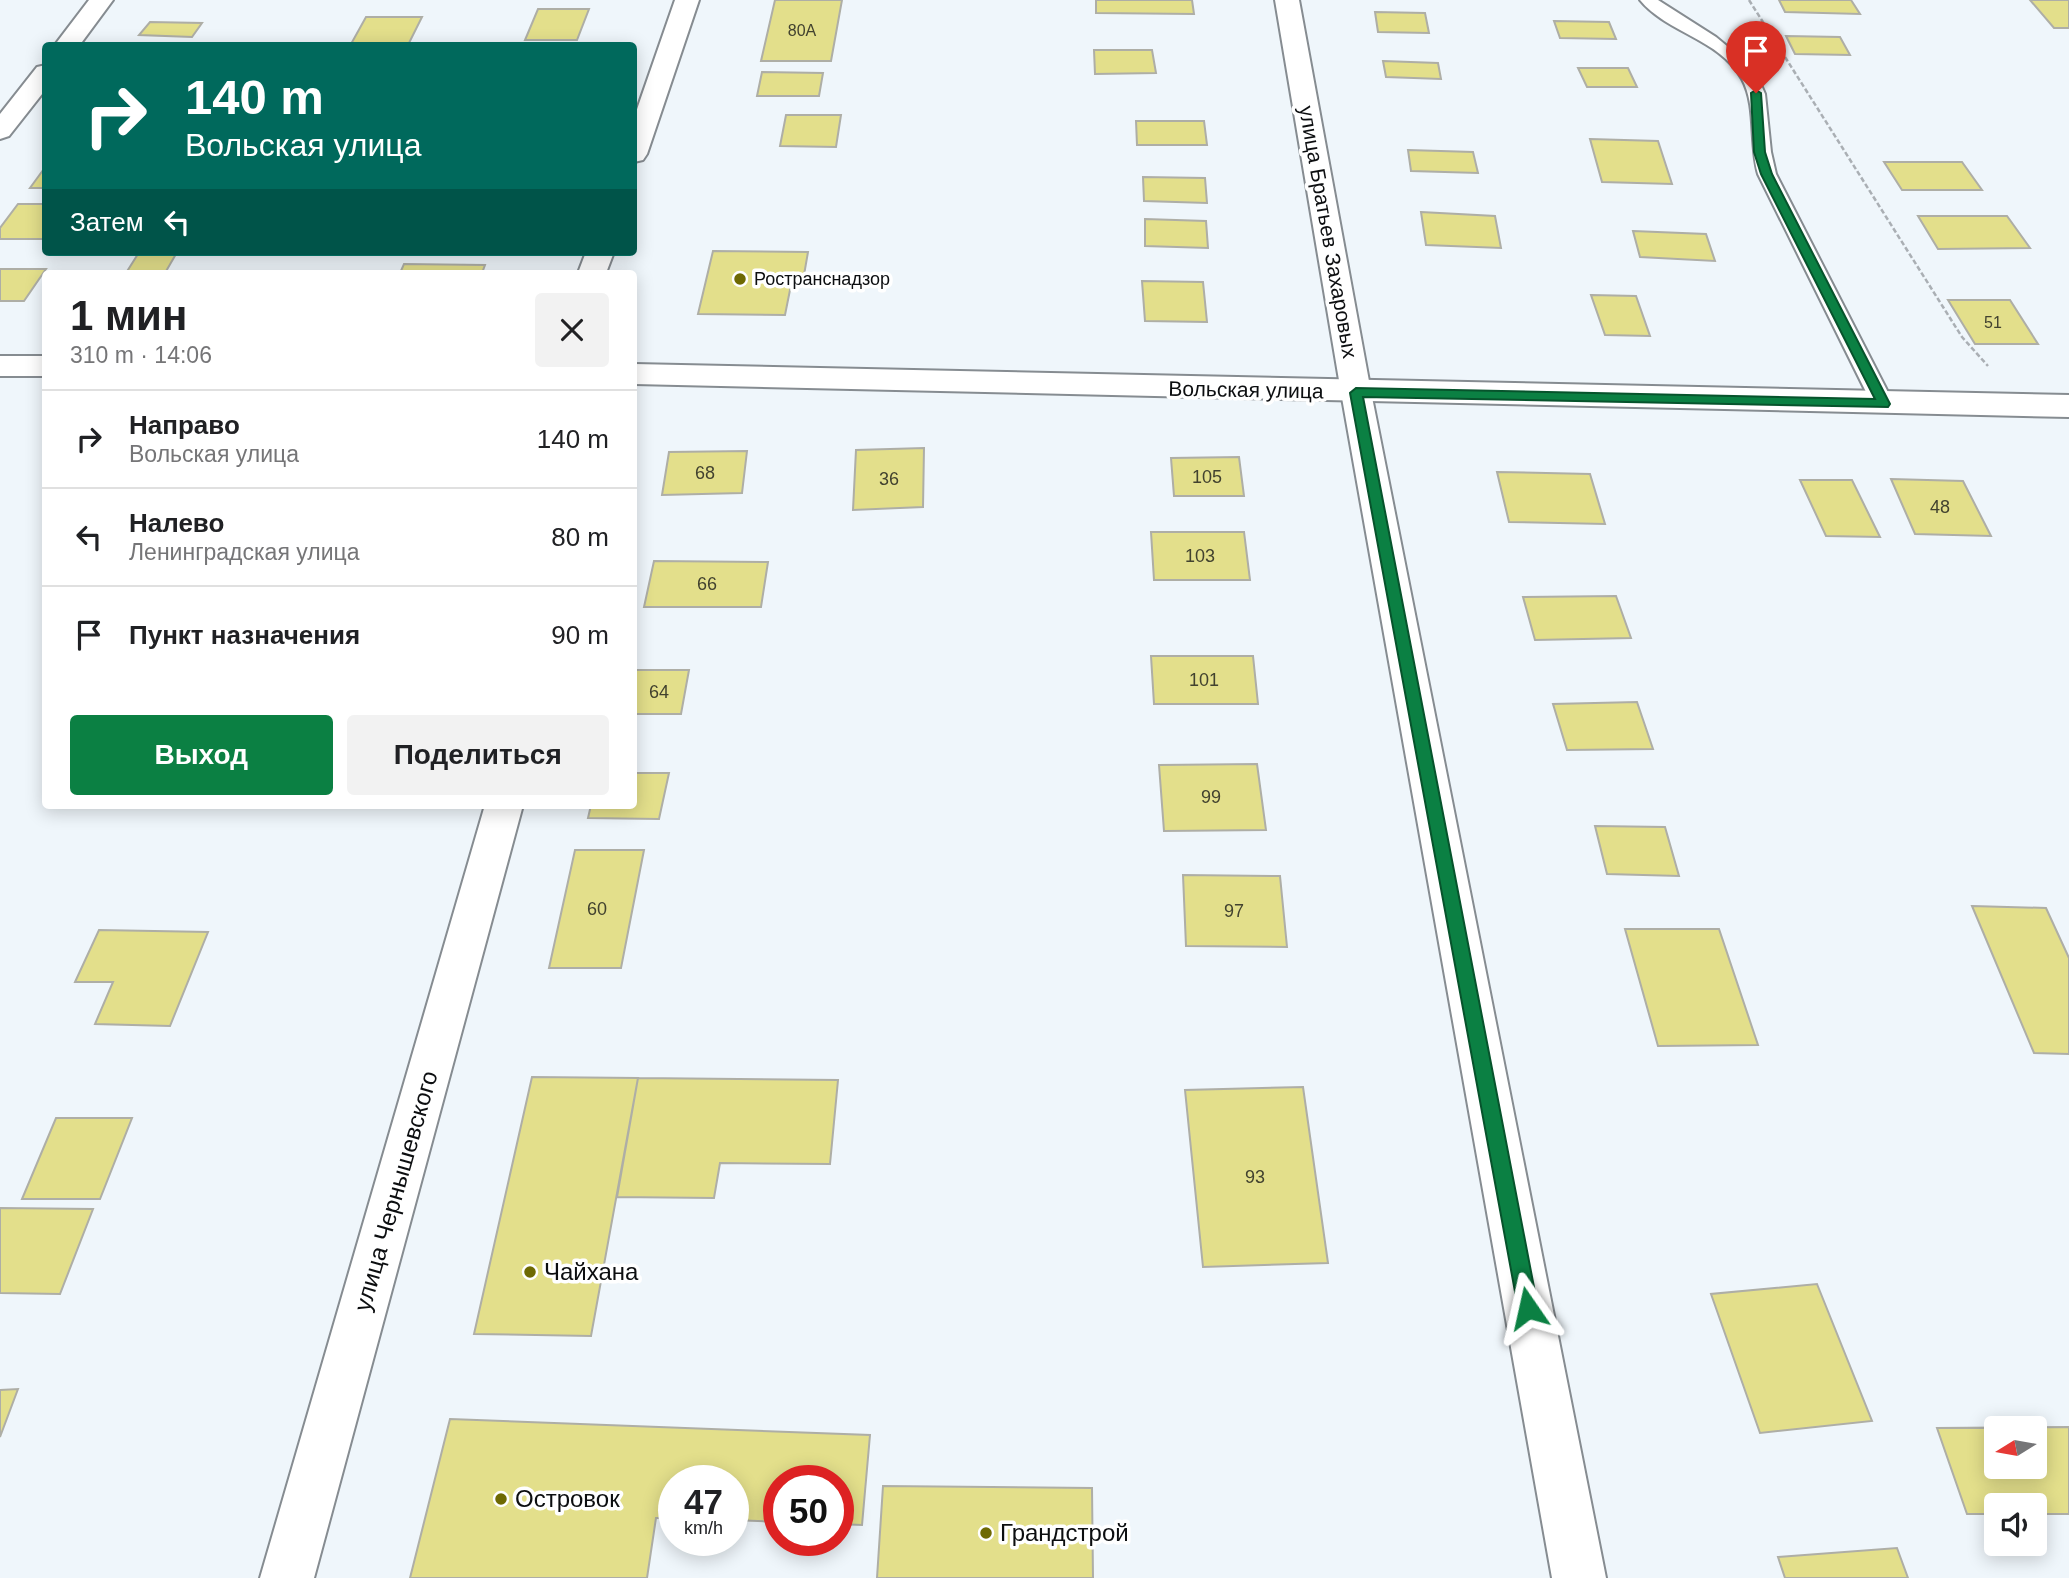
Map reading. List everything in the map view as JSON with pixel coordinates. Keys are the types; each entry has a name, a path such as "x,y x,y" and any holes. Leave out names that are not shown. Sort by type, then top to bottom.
{"street":[{"path":"69,42 101,0"},
{"path":"637,145 687,0"},
{"name":"улица Братьев Захаровых","path":"1287,0 1356,393 1579,1578"},
{"path":"0,131 42,77"},
{"path":"0,366 42,366"},
{"name":"Вольская улица","path":"637,374 1356,393 2069,406"},
{"name":"улица Чернышевского","path":"287,1578 503,809"}],"lane":[{"path":"1648,0 1664,13 1718,45 1742,68 1756,93 1759,152 1767,174 1883,404"}],"path":[{"path":"1749,0 1962,337 2024,405"}],"building":[{"path":"775,0 842,0 831,61 761,61"},
{"path":"1096,0 1192,0 1194,14 1096,13"},
{"path":"1779,0 1851,0 1860,14 1785,12"},
{"path":"2030,0 2069,0 2069,28 2054,28"},
{"path":"538,9 589,9 577,40 525,40"},
{"path":"1375,12 1425,13 1429,33 1378,32"},
{"path":"366,17 422,17 410,42 352,42"},
{"path":"1554,21 1609,22 1616,39 1560,38"},
{"path":"150,22 202,23 192,37 139,35"},
{"path":"1786,36 1840,37 1850,55 1795,54"},
{"path":"1094,50 1152,50 1156,73 1095,74"},
{"path":"1383,61 1438,63 1441,79 1386,77"},
{"path":"1578,68 1628,68 1637,87 1587,87"},
{"path":"762,72 823,73 819,96 757,96"},
{"path":"786,115 841,115 836,147 780,146"},
{"path":"1136,121 1204,121 1207,145 1137,145"},
{"path":"1590,139 1658,141 1672,184 1602,182"},
{"path":"1408,150 1473,152 1478,173 1411,171"},
{"path":"1884,162 1962,162 1982,190 1902,190"},
{"path":"42,172 42,188 30,188"},
{"path":"1143,177 1205,178 1207,203 1144,201"},
{"path":"18,204 42,204 42,239 0,239 0,228"},
{"path":"1421,212 1495,216 1501,248 1426,245"},
{"path":"1918,216 2007,216 2030,248 1938,249"},
{"path":"1145,219 1206,221 1208,248 1145,246"},
{"path":"1633,231 1706,234 1715,261 1640,257"},
{"path":"713,251 808,252 804,275 793,275 785,315 698,314"},
{"path":"137,256 175,256 167,270 128,270"},
{"path":"404,264 485,265 483,270 401,270"},
{"path":"0,269 46,269 42,270 42,275 24,301 0,301"},
{"path":"1142,281 1203,282 1207,322 1145,321"},
{"path":"1591,295 1636,296 1650,336 1605,335"},
{"path":"1948,300 2010,300 2038,344 1975,344"},
{"path":"924,448 923,507 853,510 856,450"},
{"path":"747,451 742,493 662,495 669,452"},
{"path":"1239,457 1244,496 1174,496 1171,458"},
{"path":"1497,472 1590,474 1605,524 1509,522"},
{"path":"1891,479 1963,481 1991,536 1915,534"},
{"path":"1800,480 1852,480 1880,537 1826,536"},
{"path":"1151,532 1244,532 1250,580 1154,580"},
{"path":"654,561 768,562 761,607 644,607"},
{"path":"1616,596 1631,638 1535,640 1523,597"},
{"path":"1151,656 1253,656 1258,704 1154,704"},
{"path":"637,670 689,670 681,714 637,714"},
{"path":"1637,702 1653,749 1567,750 1553,704"},
{"path":"1257,764 1266,830 1164,831 1159,765"},
{"path":"637,773 669,773 659,819 588,818 590,809 637,809"},
{"path":"1595,826 1665,827 1679,876 1607,874"},
{"path":"575,850 644,850 621,968 549,968"},
{"path":"1183,875 1280,876 1287,947 1186,946"},
{"path":"1972,906 2046,908 2069,958 2069,1054 2034,1053"},
{"path":"1625,929 1719,929 1758,1045 1658,1046"},
{"path":"99,930 208,932 170,1026 95,1024 113,982 75,982"},
{"path":"532,1077 638,1078 591,1336 474,1334"},
{"path":"638,1078 838,1080 830,1164 720,1163 714,1198 617,1197"},
{"path":"1303,1087 1328,1263 1203,1267 1185,1090"},
{"path":"56,1118 132,1118 100,1199 22,1199"},
{"path":"0,1208 93,1209 60,1294 0,1293"},
{"path":"1817,1284 1872,1421 1760,1433 1711,1294"},
{"path":"18,1389 0,1437 0,1390"},
{"path":"450,1419 870,1435 862,1525 854,1525 854,1465 763,1465 763,1521 749,1521 749,1465 658,1465 658,1518 647,1578 410,1578"},
{"path":"2048,1427 2069,1427 2069,1514 2047,1514 2047,1493 1984,1493 1984,1514 1967,1514 1937,1428 1984,1428 1984,1479 2048,1479"},
{"name":"Грандстрой","path":"883,1486 1092,1488 1093,1578 877,1578"},
{"path":"1897,1548 1908,1578 1785,1578 1778,1557"}],"place":[{"name":"Ространснадзор","path":"740,279"},
{"name":"Чайхана","path":"530,1272"},
{"name":"Островок","path":"501,1499"},
{"name":"Грандстрой","path":"986,1533"}],"route":[{"path":"1528,1308 1356,393 1883,404 1767,174 1759,152 1756,93"}]}
